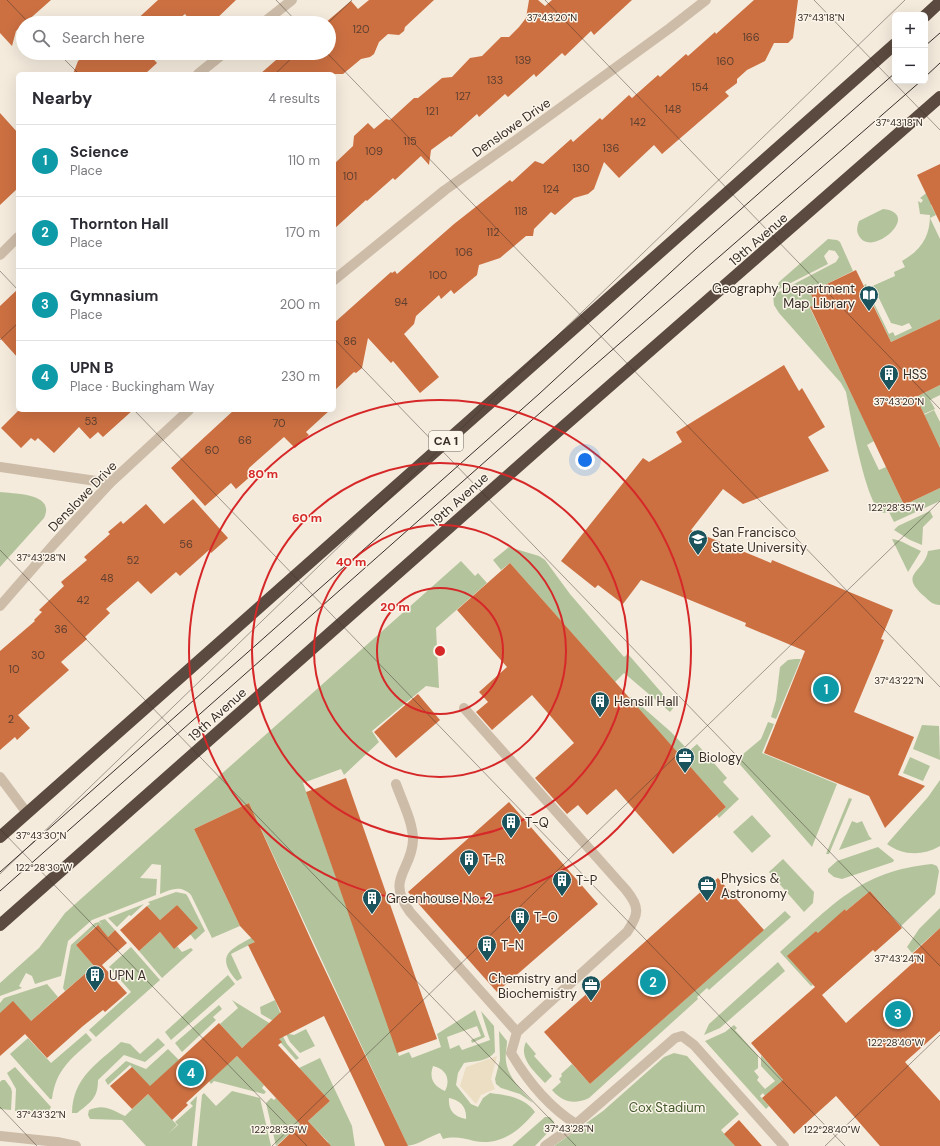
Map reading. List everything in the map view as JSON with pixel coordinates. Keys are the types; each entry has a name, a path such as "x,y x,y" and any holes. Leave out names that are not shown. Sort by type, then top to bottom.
{"highway":[{"path":"928,13 940,2"},
{"name":"CA 1","path":"0,838 892,47"},
{"name":"19th Avenue","path":"0,925 556,433 940,97"}],"street":[{"path":"272,16 292,0"},
{"name":"Denslowe Drive","path":"336,278 444,190 516,140 706,0"},
{"path":"200,72 215,60"},
{"path":"0,255 16,239"},
{"name":"Denslowe Drive","path":"0,606 110,483 187,412"},
{"path":"0,467 110,483"},
{"path":"464,708 626,890 633,899 637,909 635,921 627,932 517,1032 511,1053 518,1065 559,1113 576,1124"},
{"path":"0,777 27,814"},
{"path":"396,784 412,831 413,840 399,881 402,900 410,912 517,1032"},
{"path":"545,1146 576,1124 675,1038 682,1036 694,1045 784,1146"},
{"path":"0,1136 76,1146"}],"green space":[{"path":"934,187 940,201 931,205 936,215 930,218 930,215 920,214 918,201 921,203 923,200 920,198"},
{"path":"883,209 894,212 898,218 896,225 891,233 883,239 874,242 865,242 857,232 859,221"},
{"path":"930,218 940,239 940,319 891,342 864,285 866,284 868,288 895,276 894,272 905,267 902,261 909,257 919,247 928,230","holes":["875,290 891,323 902,326 909,323 912,328 895,336 893,332 889,334 869,293"]},
{"path":"828,239 837,240 840,242 853,271 810,292 816,305 810,308 874,441 867,445 879,470 886,467 904,505 940,488 940,501 894,522 889,512 883,513 877,507 871,495 855,438 846,392 841,383 779,313 774,305 773,295 836,262 839,257 835,251 829,250 824,256 828,264 775,291 779,282"},
{"path":"940,385 940,395 930,400 935,409 924,414 916,397"},
{"path":"934,410 940,422 940,448 924,415"},
{"path":"0,492 32,496 39,499 44,504 46,510 44,518 0,567"},
{"path":"930,511 933,517 923,527 922,545 910,540 894,530 898,526"},
{"path":"892,539 903,542 921,551 908,572"},
{"path":"509,547 539,556 545,560 570,594 624,657 628,654 674,707 670,712 624,673 615,682 510,563 501,570 493,560"},
{"path":"940,549 940,605 938,605 929,601 924,596 913,582 913,577 926,558 928,551"},
{"path":"461,561 475,576 478,573 487,583 436,628 439,688 426,686 372,731 379,742 344,775 341,769 303,783 399,1056 409,1052 412,1058 441,1047 437,1034 475,1010 485,1037 472,1043 471,1040 481,1036 477,1026 447,1037 450,1049 459,1045 462,1050 490,1040 481,1011 494,1026 495,1052 488,1058 464,1063 458,1073 456,1085 471,1104 478,1107 483,1098 490,1093 508,1096 526,1103 535,1112 516,1131 501,1139 484,1142 458,1138 443,1139 440,1133 418,1143 405,1146 406,1142 249,803 194,829 240,926 212,938 191,895 180,889 172,889 160,894 161,865 152,864 140,878 157,879 156,895 92,920 68,941 61,976 35,984 32,976 26,973 19,986 22,988 0,996 0,983 39,948 65,913","holes":["433,1066 441,1069 446,1075 447,1087 445,1091 438,1087 433,1081","449,1098 456,1100 462,1105 465,1111 466,1119 455,1115 451,1109"]},
{"path":"801,659 776,719 771,717 776,700 780,667 788,660"},
{"path":"631,697 671,732 689,751 697,744 727,778 723,782 739,799 719,818 717,815 726,807 629,698"},
{"path":"768,722 774,724 762,753 837,784 812,847 736,760 761,739"},
{"path":"922,725 939,726 940,760 913,749"},
{"path":"910,757 930,766 923,781 903,773"},
{"path":"940,780 940,846 927,852 906,853 887,844 928,797"},
{"path":"849,798 852,799 829,854 826,854"},
{"path":"752,815 771,836 752,853 733,832"},
{"path":"852,821 857,823 862,821 872,839 839,850"},
{"path":"878,847 894,860 893,862 842,879 834,877 828,872 828,869 837,861"},
{"path":"783,859 814,892 813,903 804,912 769,872"},
{"path":"932,864 937,866 939,871 935,894 899,928 900,925 870,891 846,911 845,909 820,935 816,931 788,956 813,985 811,986 780,952 815,920 848,893 885,874 907,868"},
{"path":"176,892 186,894 205,931 195,940 190,934 177,905 160,920 147,906 150,904 148,902"},
{"path":"144,904 131,916 129,915 117,927 108,918"},
{"path":"940,908 940,928 912,953 907,947 919,929"},
{"path":"785,911 791,917 709,990 707,988 697,997 698,999 589,1098 573,1102 564,1100 552,1090 561,1082 559,1079 562,1076 561,1074 572,1064 590,1084"},
{"path":"105,919 115,930 108,937 97,925 76,945 94,966 65,991 63,988 71,945 95,923 99,922 102,925 99,921"},
{"path":"160,932 174,948 177,946 182,952 191,948 193,950 162,978 139,951"},
{"path":"255,936 263,938 231,954 242,978 237,981 227,965 226,959 228,954 239,945"},
{"path":"131,947 160,980 96,1037 89,1030 131,992 109,967"},
{"path":"778,962 785,971 720,1028 704,1035 709,1024"},
{"path":"228,975 235,984 171,1040 165,1032"},
{"path":"47,984 58,997 31,1021 0,1013 0,1003 4,998"},
{"path":"232,1000 279,1029 287,1044 299,1058 296,1060 266,1026 242,1048 220,1024 238,1008"},
{"path":"275,1000 289,1034 294,1035 306,1029 315,1046 300,1053 290,1042 282,1026 261,1014 260,1007"},
{"path":"219,1005 222,1009 213,1017 216,1020 182,1052 175,1043"},
{"path":"734,1025 737,1028 735,1030 758,1056 758,1068 754,1071 759,1077 757,1080 765,1089 775,1081 761,1066 761,1055 783,1080 765,1096 763,1093 760,1096 769,1106 766,1109 705,1041 725,1032"},
{"path":"499,1031 507,1041 507,1067 516,1084 533,1103 520,1094 501,1088 496,1084 495,1079 500,1060"},
{"path":"86,1033 92,1040 71,1059 61,1072 54,1089 52,1099 50,1099 10,1054 28,1038 51,1063"},
{"path":"158,1038 165,1045 145,1062 124,1055 98,1080 97,1091 93,1099 77,1113 72,1113 73,1101 77,1090 88,1072 103,1057 121,1042 130,1044 140,1054"},
{"path":"526,1042 536,1054 534,1056 552,1076 545,1083 532,1069 526,1059 524,1048"},
{"path":"168,1049 179,1060 150,1087 130,1065 108,1085 105,1080 126,1061 146,1069"},
{"name":"Cox Stadium","path":"674,1053 687,1056 739,1114 721,1130 735,1146 554,1146 603,1111 664,1057"},
{"path":"237,1056 264,1085 262,1088 266,1092 264,1094 214,1081 211,1084 209,1081"},
{"path":"320,1058 352,1126 355,1146 324,1146 328,1142 308,1121 330,1101 299,1068"},
{"path":"15,1067 51,1107 48,1112 15,1111 16,1089 7,1073"},
{"path":"5,1080 11,1088 11,1110 0,1109 0,1082"},
{"path":"232,1091 260,1098 271,1146 197,1146 202,1095 204,1093 216,1106"},
{"path":"148,1094 177,1125 168,1134 178,1125 175,1122 193,1106 190,1103 197,1096 192,1146 146,1146 122,1120 90,1119 88,1115 89,1110 103,1107 125,1116"},
{"path":"271,1098 274,1100 276,1098 300,1124 276,1146 266,1103"},
{"path":"545,1117 550,1117 554,1122 554,1126 535,1146 512,1146"}],"shaded area":[{"path":"497,1056 491,1079 495,1089 481,1095 476,1104 460,1086 466,1067"}],"building":[{"path":"0,0 51,0 33,16 16,16 16,31 12,46 0,33"},
{"path":"158,0 236,0 219,16 187,16 185,14 183,16 141,16"},
{"path":"369,0 434,0 405,27 404,31 399,35 388,34 379,42 374,54 370,57 361,59 343,74 336,74 336,72 262,72 276,60 336,60 336,16 333,16 351,1 358,9"},
{"path":"529,0 538,0 545,6 552,0 632,0 594,35 591,31 565,56 562,53 536,77 534,74 508,97 505,94 479,117 477,114 451,137 450,136 431,150 429,165 421,156 395,180 393,178 336,227 336,162 353,146 354,136 368,123 374,129 386,119 390,120 414,98 418,98 442,78 452,77 470,58 482,56 501,37 509,37 526,18"},
{"path":"754,0 798,0 793,38 788,43 774,43 765,61 747,70 737,79 737,83 725,92 729,96 662,154 654,145 619,178 604,162 594,189 588,194 574,198 555,215 551,212 534,229 533,236 526,236 500,258 479,265 477,275 454,294 451,290 441,299 439,295 416,316 414,324 404,334 439,377 420,393 393,361 391,363 368,338 362,368 356,373 354,372 336,389 336,321 391,272 392,273 395,271 397,274 454,224 510,180 512,182 535,161 543,164 571,139 573,142 600,118 602,120 629,95 632,98 658,75 660,77 686,54 688,56 715,32 716,34"},
{"path":"154,60 157,63 147,72 74,72 78,61"},
{"path":"0,113 16,131 16,190 0,205"},
{"path":"940,164 940,223 917,175"},
{"name":"HSS","path":"856,270 891,342 940,319 940,385 916,397 940,448 940,488 904,505 810,307 816,305 810,292"},
{"path":"16,291 16,356 0,338 0,306"},
{"path":"784,365 799,391 802,388 825,427 808,437 829,471 743,504 723,489 691,530 771,563 772,560 893,610 881,639 884,640 854,712 914,737 898,775 925,786 885,828 869,796 764,753 805,651 745,626 746,623 641,580 623,604 598,585 595,588 561,561 643,458 649,462 682,442 676,432"},
{"path":"17,412 131,412 103,437 98,432 90,439 79,427 54,453 38,438 35,441 31,438 21,448 1,428"},
{"path":"232,412 328,412 306,432 309,435 295,448 284,437 249,468 248,471 252,475 236,489 231,483 205,506 171,468"},
{"path":"193,499 228,538 211,553 209,550 180,576 176,572 151,594 138,581 106,609 110,613 85,637 87,639 61,662 69,670 18,715 30,728 17,740 15,737 0,750 0,651 35,621 34,620 42,612 39,610 64,586 61,582 87,560 84,557 110,534 108,532 121,521 123,524 146,504 164,524"},
{"name":"Hensill Hall","path":"510,563 726,807 673,854 616,789 587,815 578,805 567,814 535,778 574,743 532,695 492,730 476,712 488,702 479,692 507,667 457,610"},
{"path":"418,694 440,720 396,758 374,732"},
{"name":"Greenhouse No. 2","path":"346,778 437,1039 397,1053 306,792"},
{"path":"509,802 598,904 497,992 408,892"},
{"path":"249,803 316,951 408,1146 385,1146 324,1016 279,1039 282,1042 278,1045 330,1101 308,1121 331,1146 277,1146 300,1124 237,1056 186,1103 188,1105 172,1120 148,1094 132,1109 110,1086 132,1067 150,1086 219,1023 242,1048 281,1012 248,945 255,942 240,926 194,829"},
{"path":"718,878 764,930 590,1084 544,1032"},
{"path":"870,891 902,928 875,952 873,950 822,995 846,1023 915,961 910,956 940,928 940,1031 905,1062 940,1101 940,1146 880,1146 836,1096 794,1134 762,1098 783,1080 751,1043 815,987 787,956 816,931 818,933 845,909 846,911"},
{"name":"UPN A","path":"177,905 198,928 174,949 160,932 139,951 120,930 147,906 160,920"},
{"name":"UPN A","path":"98,925 108,937 115,930 127,943 102,965 127,993 105,1012 103,1010 83,1026 47,1058 25,1034 0,1056 0,1013 13,1001 31,1021 94,966 76,945"},
{"name":"Cox Stadium","path":"739,1120 762,1146 735,1146 724,1134"}],"tram line":[{"path":"928,43 940,33"},
{"path":"928,74 940,63"},
{"path":"0,872 539,394 697,248 892,76"},
{"path":"0,891 549,405 918,84"}],"place":[{"name":"Geography Department Map Library","path":"869,312"},
{"name":"HSS","path":"889,391"},
{"name":"San Francisco State University","path":"698,556"},
{"name":"Science","path":"826,689"},
{"name":"Hensill Hall","path":"600,718"},
{"name":"Biology","path":"685,774"},
{"name":"T-Q","path":"511,839"},
{"name":"T-R","path":"469,876"},
{"name":"T-P","path":"562,897"},
{"name":"Physics & Astronomy","path":"707,902"},
{"name":"Greenhouse No. 2","path":"372,915"},
{"name":"T-O","path":"520,934"},
{"name":"T-N","path":"487,962"},
{"name":"Thornton Hall","path":"653,982"},
{"name":"UPN A","path":"95,992"},
{"name":"Chemistry and Biochemistry","path":"591,1002"},
{"name":"Gymnasium","path":"898,1014"},
{"name":"UPN B","path":"191,1073"}]}
